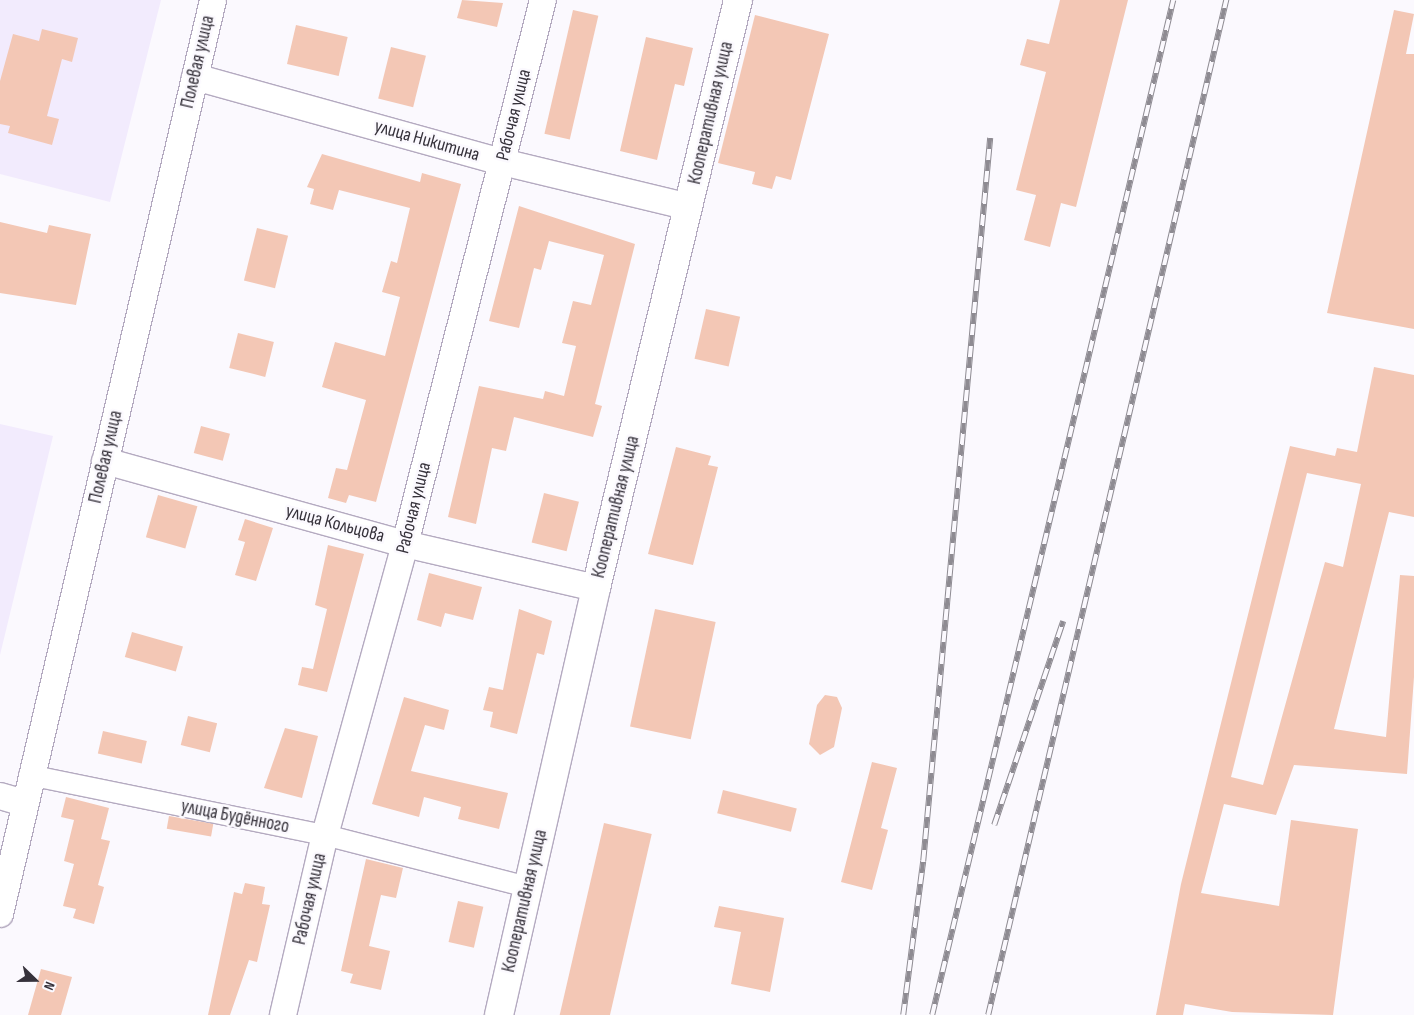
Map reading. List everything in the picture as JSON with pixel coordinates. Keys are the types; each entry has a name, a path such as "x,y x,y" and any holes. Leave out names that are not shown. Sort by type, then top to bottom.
{"street":[{"name":"Полевая улица","path":"0,914 12,800 29,775 213,0"},
{"name":"Рабочая улица","path":"283,1015 325,835 405,544 543,0"},
{"name":"Кооперативная улица","path":"499,1015 596,588 738,0"},
{"name":"улица Никитина","path":"195,77 502,162 689,208"},
{"name":"улица Кольцова","path":"105,461 405,544 596,588"},
{"name":"улица Будённого","path":"29,775 325,835 528,887"}],"shaded area":[{"path":"0,0 161,0 110,202 0,174"},
{"path":"0,424 53,436 0,655"}],"building":[{"path":"462,0 503,3 497,27 457,18"},
{"path":"1060,0 1128,0 1076,207 1061,203 1050,247 1024,240 1036,195 1016,190 1046,72 1020,65 1027,39 1049,44"},
{"path":"573,10 598,16 570,140 544,134"},
{"path":"1394,10 1414,14 1406,54 1414,54 1414,329 1327,313"},
{"path":"755,15 829,34 791,180 776,176 772,189 752,184 755,172 718,163"},
{"path":"296,25 348,37 339,76 287,64"},
{"path":"42,29 78,38 72,62 62,59 47,116 59,119 52,145 8,133 10,126 0,124 0,81 13,34 39,41"},
{"path":"646,37 693,48 684,86 675,84 657,160 620,151"},
{"path":"391,47 426,56 413,107 378,98"},
{"path":"322,154 420,182 422,173 461,184 376,502 349,495 346,503 328,498 336,468 347,470 366,400 322,387 335,342 385,356 400,297 382,292 391,261 397,263 410,208 339,190 333,210 310,204 314,189 307,187"},
{"path":"519,206 635,244 595,404 602,406 593,437 514,417 506,451 492,448 476,524 448,517 479,386 543,399 545,391 564,396 576,346 562,343 573,301 591,305 604,255 549,241 541,270 534,268 519,328 489,321"},
{"path":"0,222 47,233 49,225 91,234 76,305 0,293"},
{"path":"257,228 288,236 275,288 244,280"},
{"path":"706,309 740,317 729,367 695,359"},
{"path":"238,333 274,342 265,377 229,368"},
{"path":"1374,367 1414,375 1414,517 1389,512 1334,729 1386,737 1400,575 1414,576 1414,677 1407,774 1294,765 1276,815 1224,804 1201,893 1279,906 1291,820 1358,829 1333,1015 1232,1012 1185,1004 1183,1015 1156,1015 1181,884 1290,446 1335,456 1337,448 1357,452","holes":["1307,473 1361,484 1343,567 1325,562 1263,785 1231,777"]},
{"path":"201,426 230,434 223,461 194,453"},
{"path":"676,447 711,456 708,465 718,467 693,565 648,554"},
{"path":"544,493 579,502 567,551 532,542"},
{"path":"158,495 197,506 185,549 146,537"},
{"path":"245,519 273,528 256,581 235,575 245,542 238,540"},
{"path":"328,545 364,554 327,692 298,685 302,667 313,669 327,609 315,605"},
{"path":"429,573 482,587 473,620 445,613 441,627 417,620"},
{"path":"519,609 552,621 544,655 537,653 517,734 490,727 493,712 483,710 489,687 503,690"},
{"path":"655,609 716,622 691,739 630,726"},
{"path":"132,632 183,647 176,672 125,657"},
{"path":"825,695 837,697 842,708 834,747 820,755 809,744 817,705"},
{"path":"404,697 449,710 444,730 425,725 411,771 508,793 499,829 458,819 461,807 424,797 419,817 372,804"},
{"path":"188,716 217,723 210,752 181,745"},
{"path":"285,728 318,736 302,798 264,788"},
{"path":"103,731 147,741 142,764 98,753"},
{"path":"872,762 897,768 881,828 888,830 872,890 841,882"},
{"path":"723,790 797,808 791,832 717,813"},
{"path":"66,797 109,808 101,839 110,841 98,885 104,887 94,924 73,918 76,909 63,906 74,864 64,861 74,820 61,817"},
{"path":"169,816 213,824 211,837 167,829"},
{"path":"604,823 652,834 610,1015 560,1015"},
{"path":"366,859 403,868 396,898 381,895 369,946 390,951 381,990 350,983 353,974 341,971"},
{"path":"245,883 265,887 262,904 270,905 257,962 249,960 230,1015 208,1015 234,892 242,894"},
{"path":"458,901 483,907 474,948 449,942"},
{"path":"719,906 784,918 770,992 731,984 741,932 714,927"},
{"path":"41,969 72,977 61,1015 28,1015"}],"railway":[{"path":"932,1015 1173,0"},
{"path":"988,1015 1226,0"},
{"path":"903,1015 923,861 990,138"},
{"path":"994,825 1063,621"}]}
